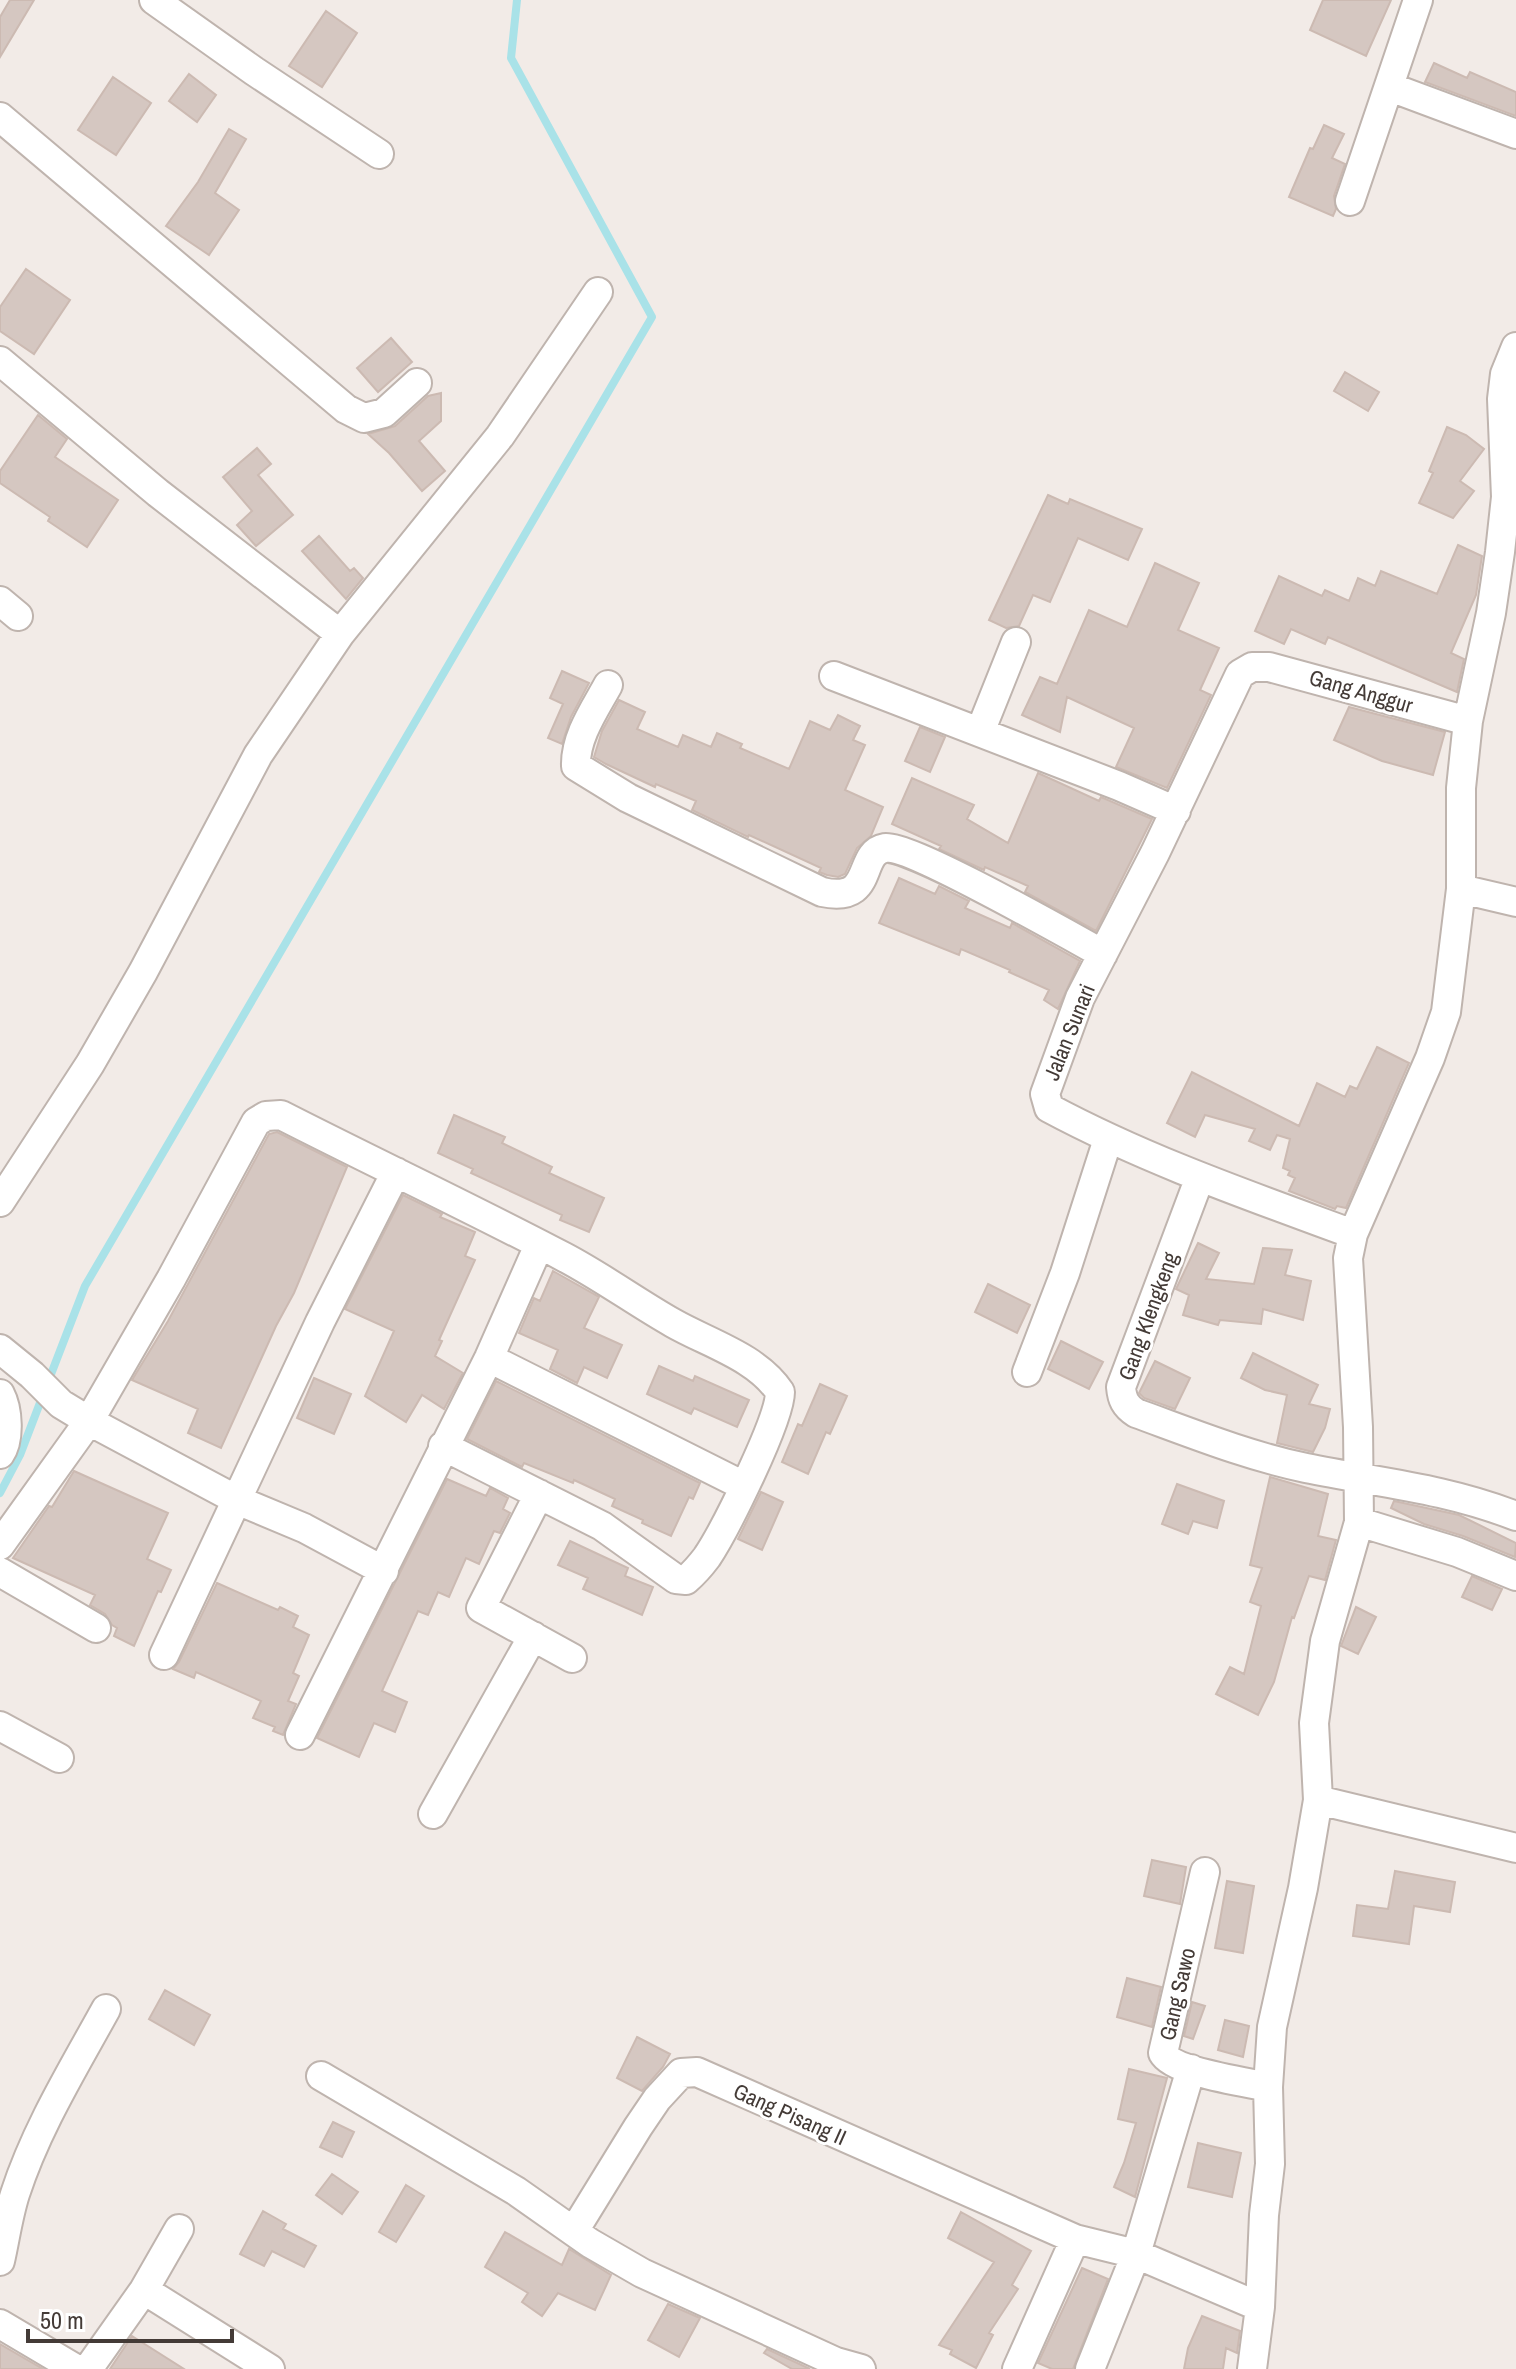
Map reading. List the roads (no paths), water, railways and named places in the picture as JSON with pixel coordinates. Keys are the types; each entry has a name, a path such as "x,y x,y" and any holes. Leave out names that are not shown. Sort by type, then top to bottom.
{"street":[{"path":"154,0 379,154"},
{"path":"1350,201 1418,0"},
{"path":"1390,87 1516,134"},
{"path":"0,117 346,409 364,418 384,413 417,383"},
{"path":"0,1202 90,1064 258,755 340,634 500,436 598,292"},
{"path":"1252,2369 1260,2307 1264,2215 1270,2164 1268,2087 1272,2027 1303,1888 1318,1800 1314,1723 1323,1655 1359,1522 1358,1427 1348,1258 1353,1234 1430,1058 1446,1012 1461,889 1461,788 1468,721 1491,613 1500,552 1506,497 1502,399 1505,374 1516,347"},
{"path":"0,361 158,493 340,634"},
{"path":"980,732 1016,642"},
{"name":"Gang Anggur","path":"1252,667 1291,672 1468,721"},
{"name":"Jalan Sunari","path":"1252,667 1236,679 1176,811 1080,998 1045,1094 1049,1108 1108,1139 1353,1234"},
{"path":"834,676 1176,811"},
{"path":"608,685 586,725 576,755 576,766 628,798 815,888 838,895 856,887 876,853 884,848 896,849 933,864 1103,954"},
{"path":"1461,889 1516,902"},
{"path":"0,1545 89,1421 261,1118 281,1115 450,1197 601,1278 674,1324 740,1358 775,1384 780,1392 780,1402 744,1486 707,1557 686,1580 676,1579 602,1526 443,1446"},
{"path":"1027,1372 1065,1273 1108,1139"},
{"path":"164,1655 320,1322 396,1172"},
{"name":"Gang Klengkeng","path":"1200,1177 1121,1387 1126,1407 1251,1453 1358,1477"},
{"path":"300,1735 489,1358 539,1245"},
{"path":"0,1349 61,1404 89,1421 237,1500 304,1528 384,1571"},
{"path":"489,1358 744,1486"},
{"path":"0,1394 6,1405 5,1447 0,1454"},
{"path":"1358,1477 1439,1491 1516,1516"},
{"path":"539,1494 481,1608 572,1658"},
{"path":"1359,1522 1457,1552 1516,1576"},
{"path":"0,1572 96,1628"},
{"path":"433,1814 533,1636"},
{"path":"0,1726 59,1758"},
{"path":"1318,1800 1516,1848"},
{"name":"Gang Sawo","path":"1205,1872 1163,2053 1168,2060 1191,2069 1268,2087"},
{"path":"0,2261 8,2220 27,2163 41,2130 106,2009"},
{"path":"1090,2369 1136,2254 1191,2069"},
{"name":"Gang Pisang II","path":"574,2231 650,2109 674,2077 687,2071 706,2076 1075,2239"},
{"path":"321,2076 516,2191 590,2243 642,2273 843,2367"},
{"path":"88,2369 144,2290 179,2229"},
{"path":"1017,2369 1075,2239 1136,2254 1260,2307"},
{"path":"144,2290 270,2369"},
{"path":"0,2324 76,2369"}],"waterway":[{"path":"48,1382 85,1286 652,317 511,58 517,0"},
{"path":"0,1493 20,1455 43,1395"}]}
